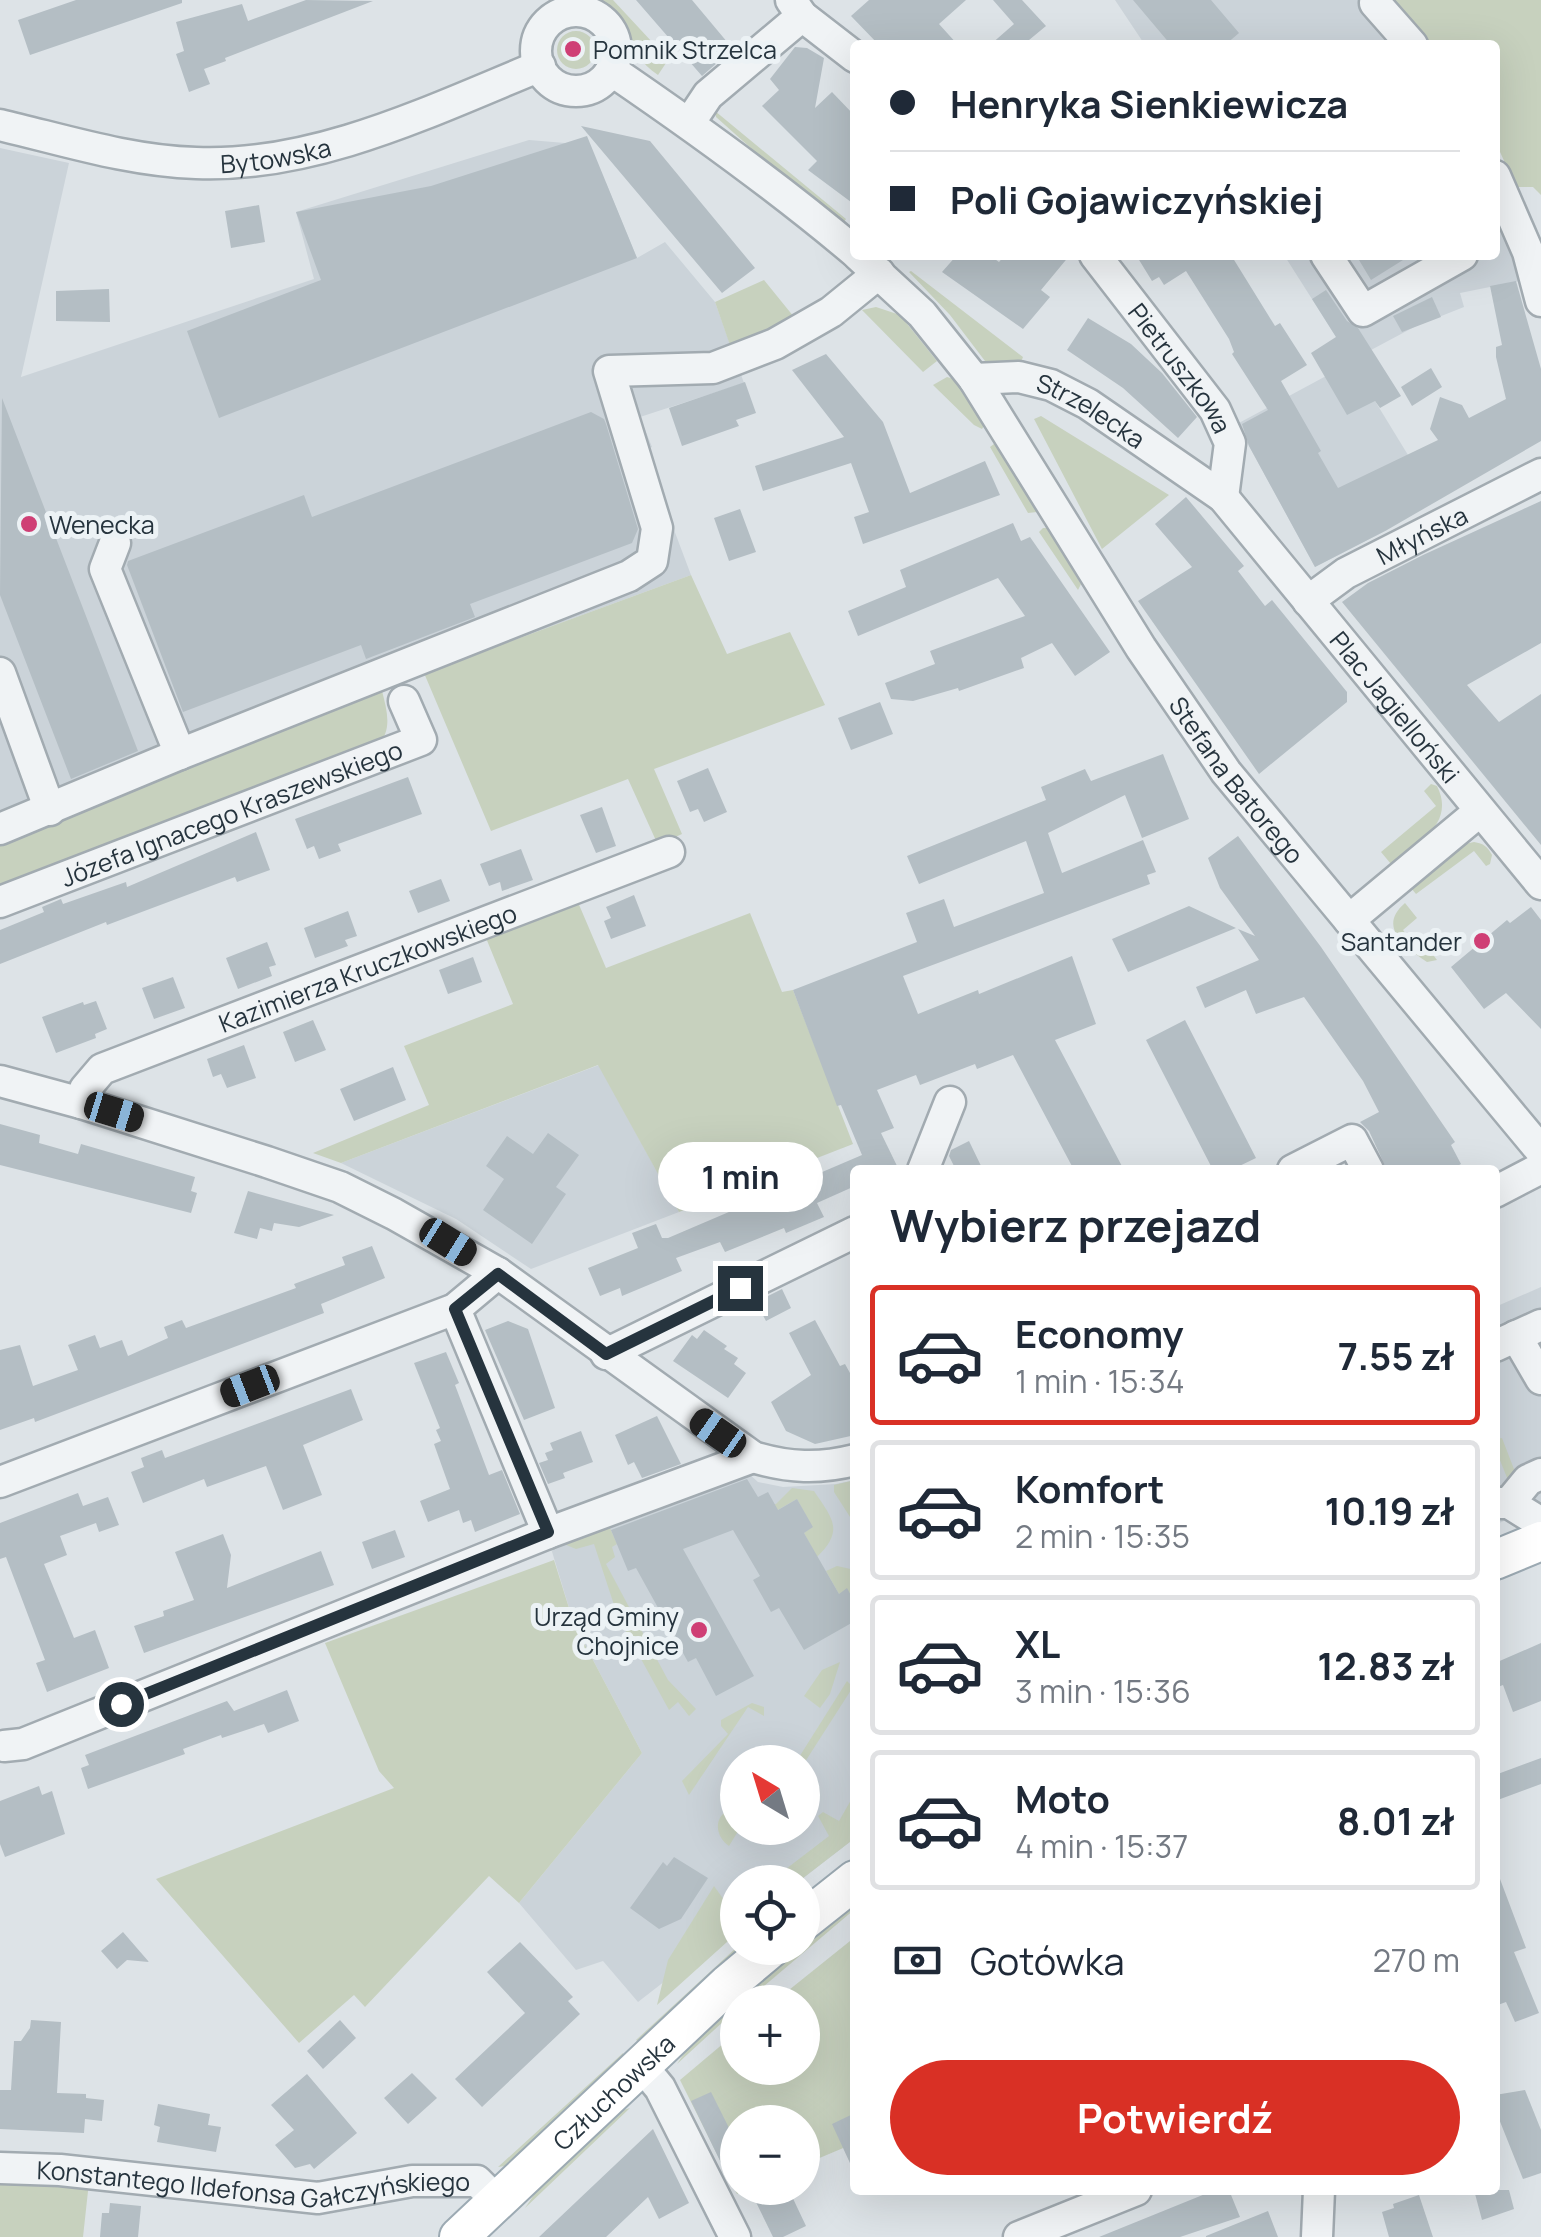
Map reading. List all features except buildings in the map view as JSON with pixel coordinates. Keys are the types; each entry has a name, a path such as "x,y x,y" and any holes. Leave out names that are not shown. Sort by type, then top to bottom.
{"main road":[{"path":"1500,1558 1541,1541"},
{"path":"1500,1582 1541,1566"},
{"path":"820,1908 850,1884"},
{"name":"Człuchowska","path":"460,2237 752,1965"}],"street":[{"path":"1375,3 1408,40"},
{"path":"558,7 588,13 606,24 614,36 612,70 595,86 568,90 555,84 540,66 536,52 541,31 558,7"},
{"path":"690,122 708,95 797,8 850,53"},
{"name":"Bytowska","path":"0,125 139,157 195,164 260,162 311,151 398,122 540,66"},
{"path":"612,70 784,192 850,248"},
{"path":"1500,199 1509,241 1541,301"},
{"path":"0,829 629,576 652,561 657,528 608,370 713,368 776,344 831,312 864,260 922,314 974,379"},
{"name":"Pietruszkowa","path":"1099,260 1215,410 1230,443 1223,497"},
{"path":"1329,260 1363,311 1453,260"},
{"name":"Strzelecka","path":"974,379 1019,377 1051,385 1088,404 1223,497 1308,602"},
{"name":"Stefana Batorego","path":"974,379 1141,648 1226,772 1541,1151"},
{"name":"Młyńska","path":"1308,602 1346,573 1541,474"},
{"path":"115,544 105,569 180,754"},
{"name":"Plac Jagielloński","path":"1308,602 1538,876"},
{"path":"0,674 50,810"},
{"name":"Józefa Ignacego Kraszewskiego","path":"0,902 420,740 404,701"},
{"path":"1349,920 1480,811"},
{"name":"Kazimierza Kruczkowskiego","path":"82,1103 85,1089 102,1068 669,852"},
{"path":"0,1081 82,1103 340,1187 448,1242 498,1274 754,1457 785,1467 829,1467 850,1461"},
{"path":"925,1165 950,1102"},
{"path":"1303,1165 1352,1140 1365,1165"},
{"path":"1500,1189 1541,1168"},
{"path":"606,1354 850,1234"},
{"path":"0,1482 455,1309 498,1274"},
{"path":"455,1309 548,1532"},
{"path":"1517,1335 1541,1378"},
{"path":"1,1748 23,1744 548,1532 754,1457"},
{"path":"1541,1474 1502,1503 1541,1524"},
{"path":"641,2065 660,2088 735,2237"},
{"name":"Konstantego Ildefonsa Gałczyńskiego","path":"0,2168 60,2170 318,2198 412,2180 477,2181 496,2202"},
{"path":"1019,2237 1124,2195"},
{"path":"1317,2237 1320,2195"}],"shaded area":[{"path":"1115,0 1390,0 1425,40 1142,40"},
{"path":"529,140 565,143 606,183 637,258 665,242 715,302 744,383 640,417 652,447 644,450 691,575 424,673 0,839 0,148 69,163 21,377 314,279 296,212"},
{"path":"1500,224 1520,281 1460,293 1464,307 1371,350 1375,401 1408,455 1387,530 1315,567 1237,424 1352,362 1287,260 1500,260"},
{"path":"599,1065 679,1212 531,1269 456,1219 341,1163"},
{"path":"1541,1287 1541,1504 1500,1523 1500,1305"},
{"path":"748,1473 758,1482 783,1487 850,1481 850,1842 820,1865 720,1865 720,1938 638,2002 603,1961 576,1970 519,1903 642,1753 574,1624 550,1545"}],"green space":[{"path":"601,0 613,0 666,57 658,75 639,57 619,17"},
{"path":"1390,0 1541,0 1541,195 1533,187 1516,187 1500,152 1500,40 1425,40"},
{"path":"576,31 590,36 595,50 590,64 576,69 562,64 557,50 562,36"},
{"path":"715,111 846,219 844,222 762,158 716,117"},
{"path":"911,271 1023,357 1019,367 985,361"},
{"path":"764,280 794,317 731,348 715,302"},
{"path":"876,307 900,315 937,361 923,372 862,310"},
{"path":"947,377 954,379 985,424 982,429 933,385"},
{"path":"1041,416 1169,495 1102,549 1034,419"},
{"path":"994,444 1037,512 1028,513 990,447"},
{"path":"1047,528 1081,584 1078,590 1039,532"},
{"path":"691,575 727,654 790,632 825,705 654,769 682,834 658,845 628,779 491,831 424,673"},
{"path":"382,691 387,727 377,746 0,892 0,840"},
{"path":"1431,784 1437,786 1442,799 1438,822 1422,841 1391,864 1381,852 1436,806 1424,791"},
{"path":"1474,842 1488,849 1492,855 1490,864 1486,866 1474,851 1416,894 1411,888 1465,844"},
{"path":"577,900 606,968 750,913 782,992 793,990 853,1144 679,1212 598,1065 341,1163 313,1153 429,1105 404,1046 513,1004 486,938"},
{"path":"1405,903 1417,918 1403,930 1414,945 1419,941 1425,944 1437,960 1427,962 1397,936 1394,920"},
{"path":"1500,1438 1517,1477 1513,1481 1508,1480 1500,1460"},
{"path":"850,1481 850,1517 834,1492 834,1485"},
{"path":"792,1488 814,1491 833,1524 831,1539 817,1557 804,1533 812,1527 797,1499 767,1516 767,1506 776,1504"},
{"path":"609,1526 617,1544 612,1547 615,1557 606,1564 668,1680 696,1709 689,1716 678,1702 669,1710 618,1617 594,1544 576,1549 559,1542"},
{"path":"554,1560 574,1624 642,1753 519,1903 489,1876 365,2007 354,1995 299,2043 156,1879 394,1788 379,1771 325,1643"},
{"path":"837,1566 850,1569 850,1594 847,1589 839,1594 826,1571"},
{"path":"840,1662 830,1694 820,1708 804,1696 822,1670"},
{"path":"847,1681 850,1692 816,1745 807,1745"},
{"path":"752,1703 764,1707 764,1716 748,1707 689,1795 682,1781 728,1734 721,1720"},
{"path":"850,1802 850,1842 820,1865 791,1865 829,1836 820,1820 823,1812 839,1821"},
{"path":"714,1886 720,1894 720,1948 657,2005 668,1960"},
{"path":"850,1906 850,1913 820,1939 820,1931"},
{"path":"850,1941 850,2145 820,2158 820,2105 720,2105 720,2160 680,2080 720,2046 720,2085 820,2085 820,1985 795,1985"},
{"path":"720,1963 725,1965 641,2043 636,2040"},
{"path":"780,1965 789,1965 765,1985 756,1985"},
{"path":"720,2017 720,2025 677,2064"},
{"path":"623,2053 624,2058 512,2165 498,2167"},
{"path":"630,2108 525,2208 538,2189 620,2111"},
{"path":"0,2181 89,2182 83,2237 0,2237"}],"place":[{"name":"Pomnik Strzelca","path":"573,49"},
{"name":"Wenecka","path":"29,524"},
{"name":"Santander","path":"1482,941"},
{"name":"Urząd Gminy Chojnice","path":"699,1630"}],"route":[{"path":"121,1704 548,1532 455,1309 498,1274 606,1354 740,1288"}]}
